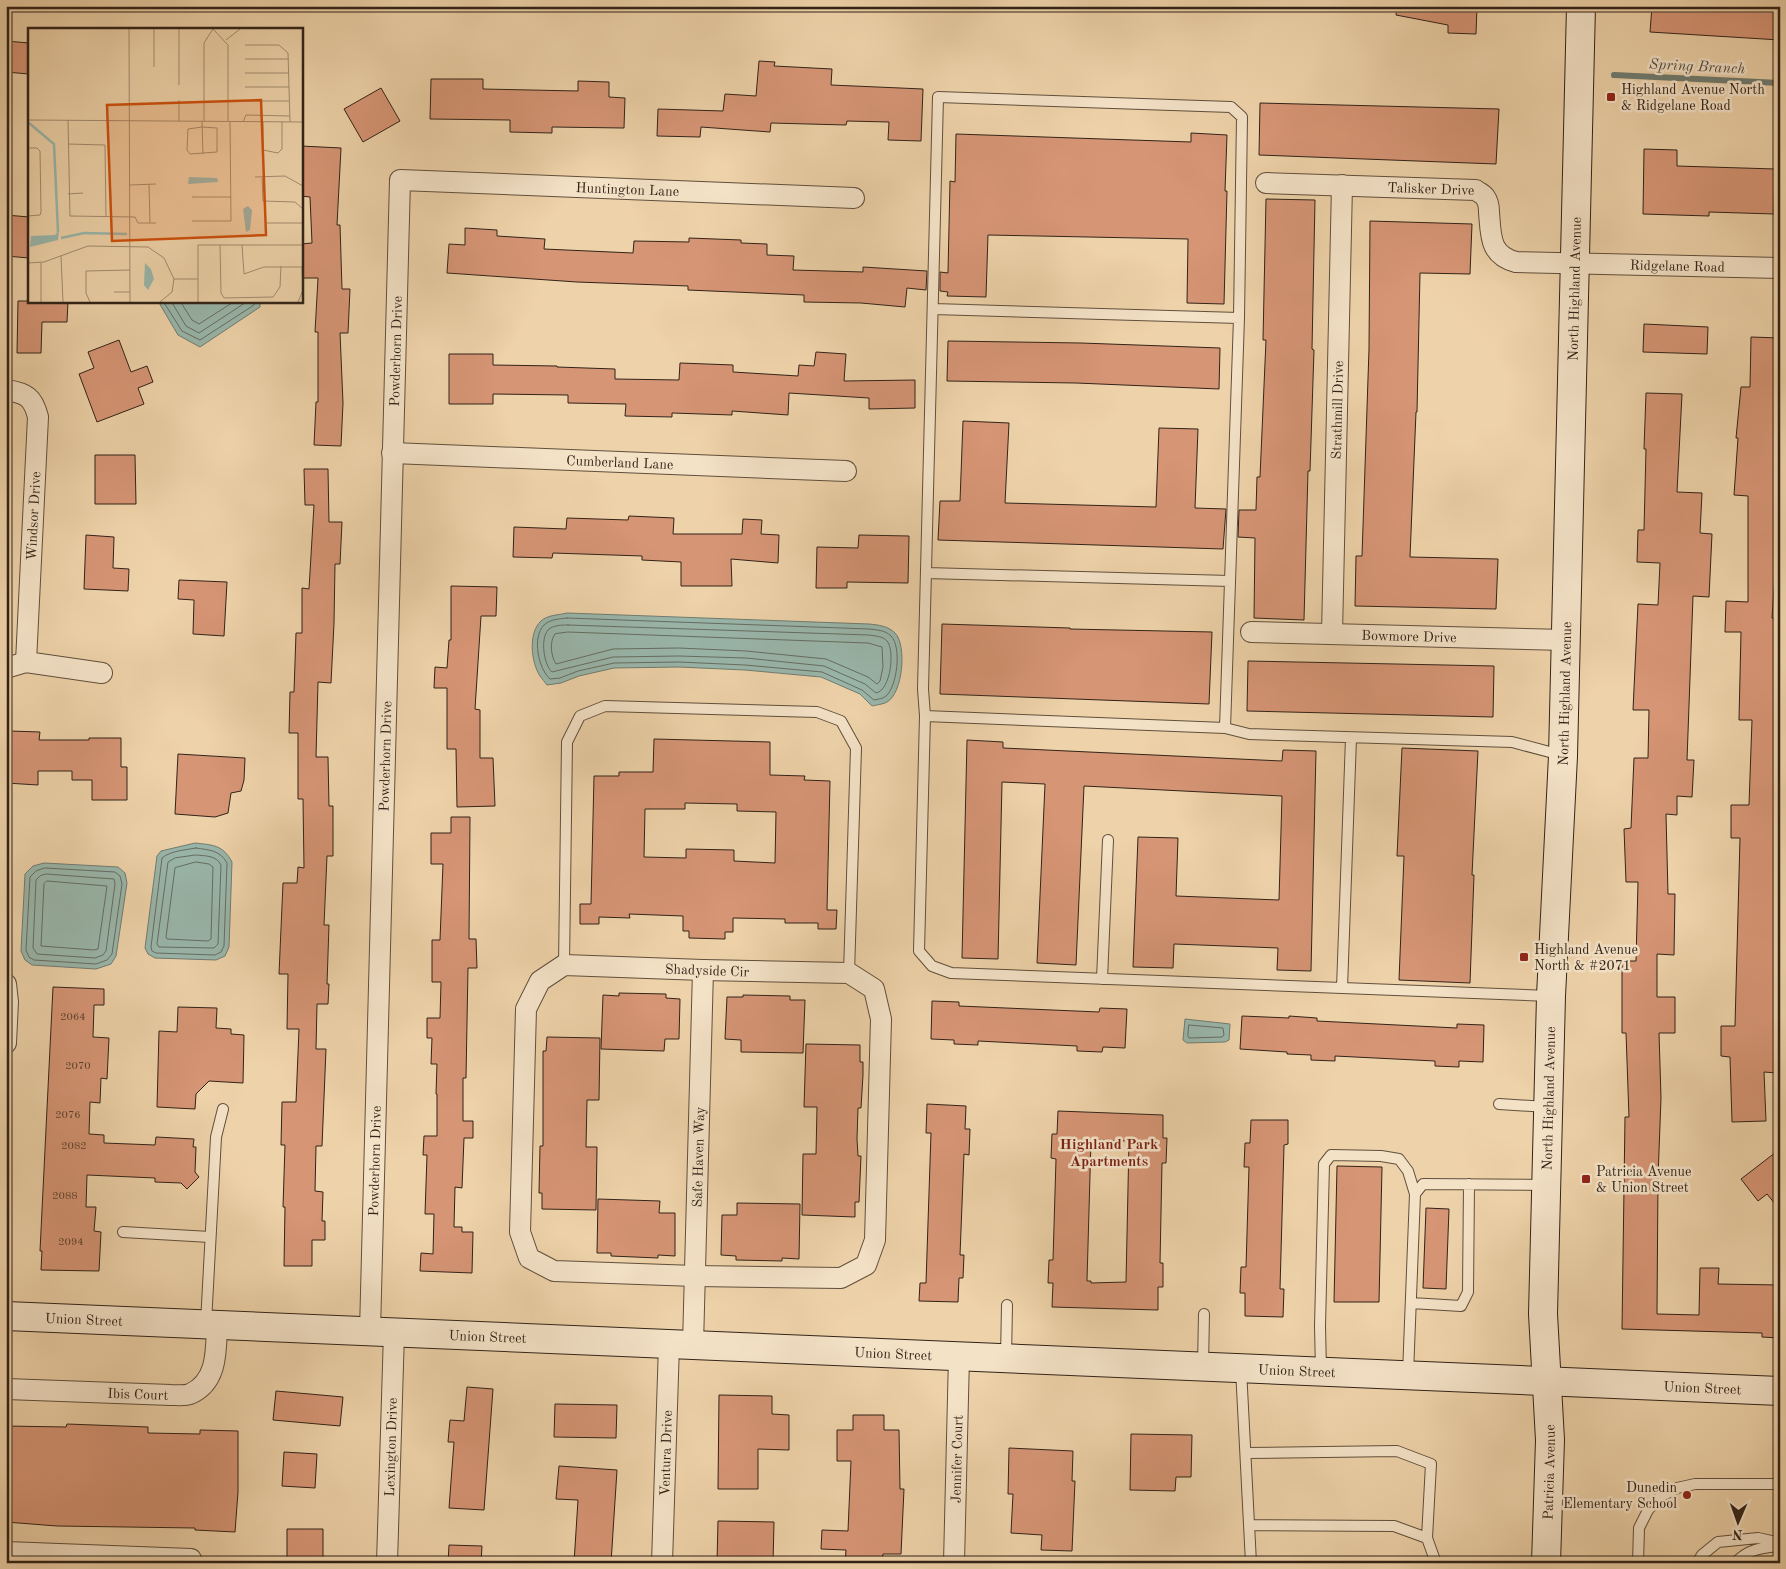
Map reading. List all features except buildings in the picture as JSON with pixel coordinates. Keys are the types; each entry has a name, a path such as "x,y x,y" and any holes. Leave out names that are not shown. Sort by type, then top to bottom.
{"street":[{"name":"North Highland Avenue","path":"1547,1381 1543,1314 1546,1185 1551,996 1562,756 1581,6"},
{"name":"Huntington Lane","path":"400,180 854,198"},
{"name":"Powderhorn Drive","path":"382,1331 392,453 400,180"},
{"name":"Talisker Drive","path":"1266,183 1476,190 1485,196 1489,205 1491,236 1494,246 1507,260 1524,263 1575,264"},
{"name":"Strathmill Drive","path":"1332,634 1342,186"},
{"name":"Ridgelane Road","path":"1575,264 1780,268"},
{"name":"Windsor Drive","path":"6,390 27,395 35,405 38,417 26,662"},
{"name":"Cumberland Lane","path":"392,453 846,471"},
{"name":"Bowmore Drive","path":"1251,632 1565,640"},
{"path":"6,668 26,662 102,673"},
{"path":"564,965 540,980 526,1009 520,1232 529,1258 554,1271 696,1276 841,1278 866,1265 875,1240 881,1019 874,989 848,973"},
{"name":"Shadyside Cir","path":"564,965 848,973"},
{"name":"Safe Haven Way","path":"681,1344 696,1276 703,970"},
{"path":"6,984 8,1002 6,1043"},
{"name":"Union Street","path":"6,1316 1780,1391"},
{"name":"Ibis Court","path":"6,1389 189,1394 203,1386 212,1374 216,1353 212,1324"},
{"name":"Lexington Drive","path":"382,1331 387,1563"},
{"name":"Ventura Drive","path":"662,1563 681,1344"},
{"name":"Jennifer Court","path":"954,1563 959,1356"},
{"name":"Patricia Avenue","path":"1546,1563 1550,1440 1547,1381"},
{"path":"6,1552 191,1559"}],"lane":[{"path":"1225,728 1239,318 1242,117 1231,107 938,97 923,689 925,716 919,951 932,966 951,973 1551,996"},
{"path":"932,309 1239,318"},
{"path":"926,574 1230,581"},
{"path":"564,965 567,742 580,716 605,706 615,706 817,712 841,721 856,748 848,973"},
{"path":"925,716 1225,728 1249,734 1512,742 1562,756"},
{"path":"1342,988 1351,738"},
{"path":"1102,979 1108,840"},
{"path":"1499,1104 1548,1107"},
{"path":"212,1324 210,1237 216,1137 223,1109"},
{"path":"1321,1372 1320,1326 1324,1164 1331,1155 1381,1156 1399,1159 1408,1171 1415,1194 1408,1375"},
{"path":"1415,1194 1423,1184 1546,1185"},
{"path":"1411,1303 1461,1306 1468,1292 1470,1184"},
{"path":"123,1232 210,1237"},
{"path":"1006,1358 1007,1305"},
{"path":"1203,1367 1204,1314"},
{"path":"1241,1368 1251,1563"},
{"path":"1246,1453 1397,1451 1430,1464 1427,1538 1436,1563"},
{"path":"1638,1563 1639,1528 1648,1510 1660,1497 1677,1488 1695,1484 1780,1484"},
{"path":"1249,1525 1394,1526 1427,1538"},
{"path":"1697,1563 1702,1555 1718,1542 1758,1538 1780,1544"},
{"path":"1735,1563 1744,1554 1758,1548 1780,1544"}],"water":[{"path":"159,302 260,302 260,307 200,347 178,335"},
{"path":"567,613 880,625 895,633 899,639 902,669 897,689 892,697 886,703 872,706 860,694 821,677 745,670 679,667 614,668 579,676 561,683 547,685 537,670 533,656 534,633 537,626 544,619"},
{"path":"195,843 207,844 221,849 229,856 232,862 229,947 225,956 216,960 155,958 148,954 145,948 157,856 161,851"},
{"path":"44,863 118,867 125,873 127,883 116,956 111,964 96,969 32,965 25,960 21,951 25,874 33,866"},
{"path":"1185,1019 1230,1024 1229,1040 1225,1042 1187,1043 1183,1040"}],"waterway":[{"name":"Spring Branch","path":"1614,75 1780,83"}],"place":[{"name":"Highland Avenue North & Ridgelane Road","path":"1611,97"},
{"name":"Highland Avenue North & #2071","path":"1524,957"},
{"name":"Patricia Avenue & Union Street","path":"1586,1179"},
{"name":"Dunedin Elementary School","path":"1687,1495"}],"district":[{"name":"Highland Park Apartments","path":"1109,1152"}]}
